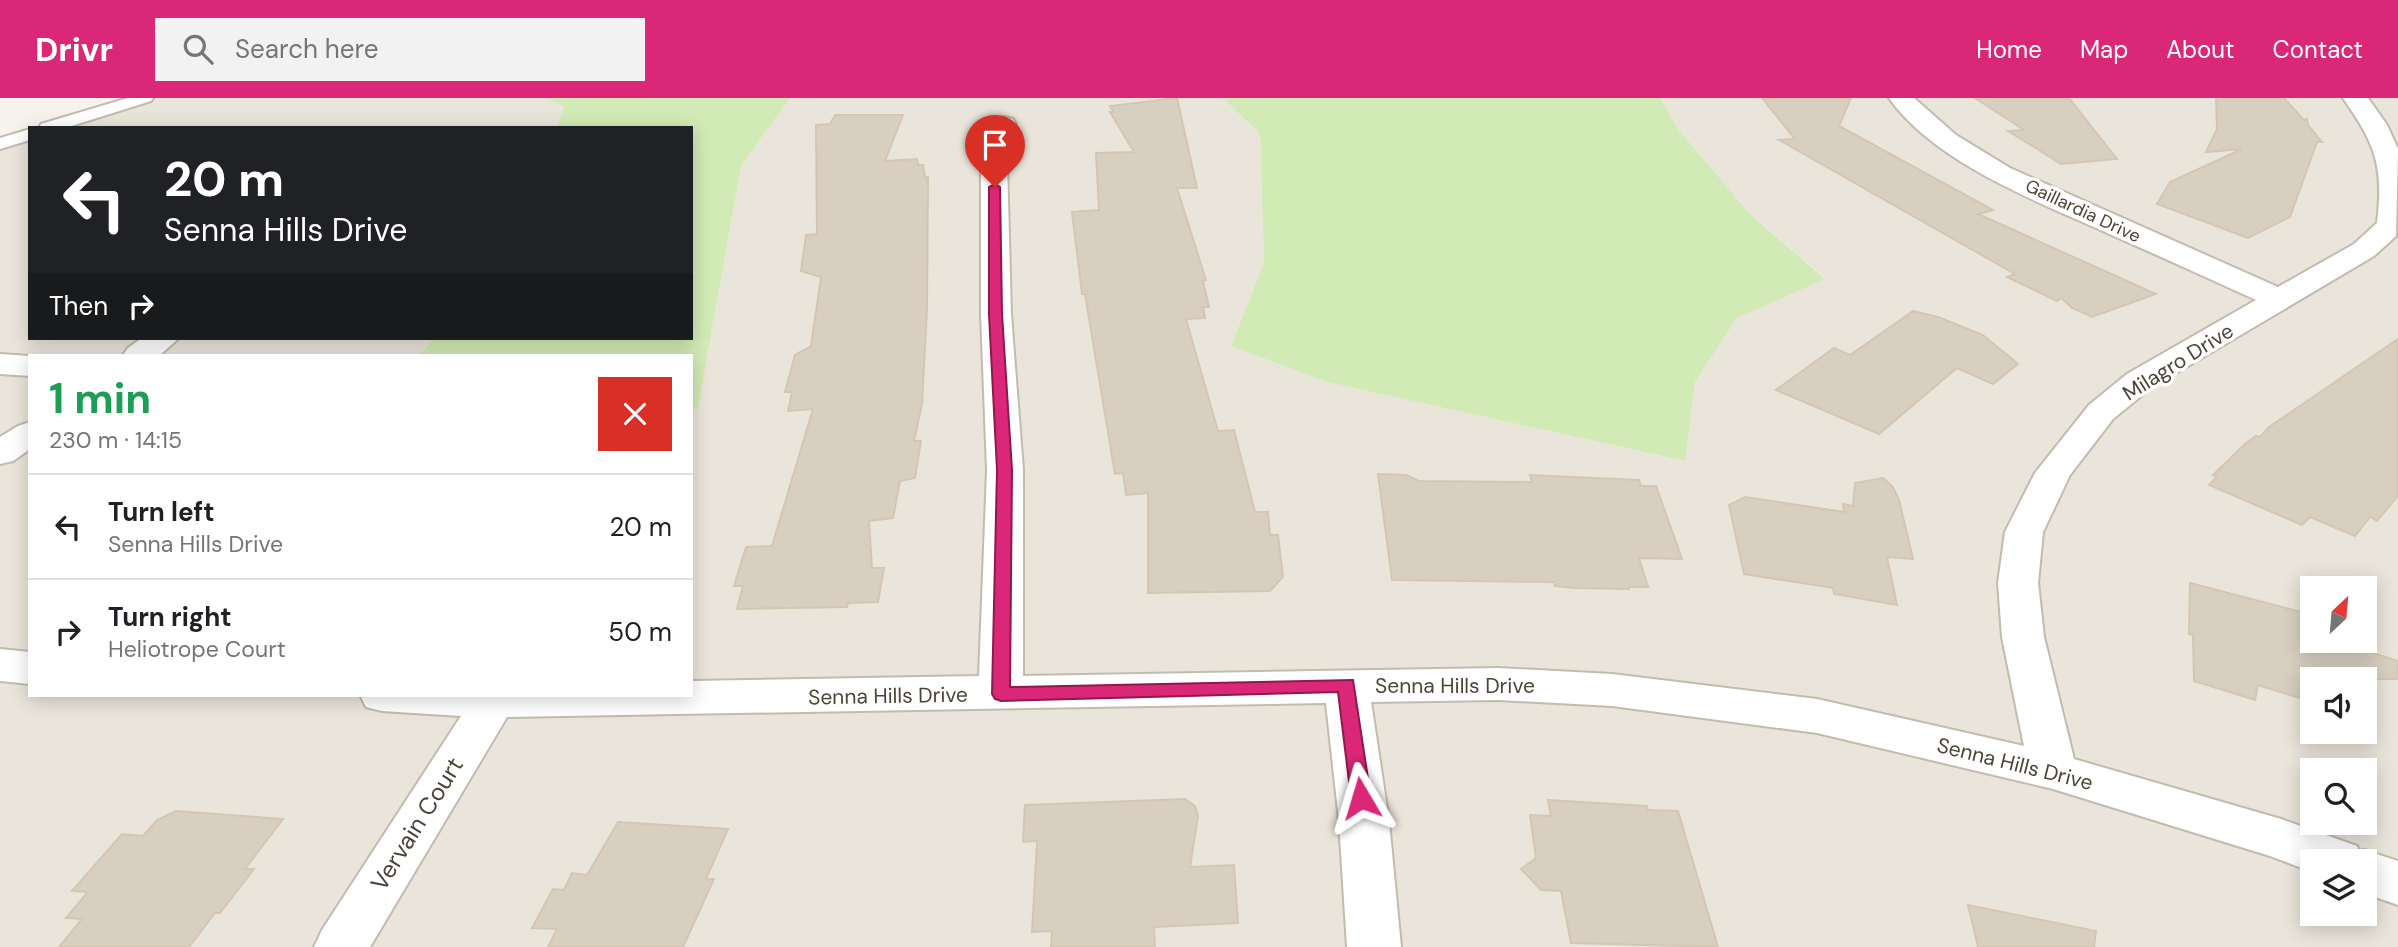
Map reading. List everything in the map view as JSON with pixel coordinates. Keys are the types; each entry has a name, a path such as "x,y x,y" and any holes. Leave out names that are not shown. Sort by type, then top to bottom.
{"street":[{"name":"Gaillardia Drive","path":"1900,98 1950,142 1993,169 2049,198 2281,300"},
{"name":"Milagro Drive","path":"2053,771 2023,637 2018,583 2024,532 2053,472 2101,411 2139,381 2364,250 2390,226 2398,196 2394,159 2376,113"},
{"path":"1001,694 1005,470 996,314 994,162 1004,124"},
{"path":"140,354 160,340"},
{"path":"0,364 28,366"},
{"path":"0,453 28,434"},
{"path":"0,665 28,668"},
{"name":"Senna Hills Drive","path":"419,697 494,701 1499,684 1612,690 1817,716 2053,771 2307,849"},
{"path":"1346,685 1364,821 1374,947"},
{"name":"Vervain Court","path":"341,947 494,701"},
{"path":"2377,876 2398,883"}],"lane":[{"path":"54,126 145,98"},
{"path":"0,144 28,135"}],"shaded area":[{"path":"131,98 547,98 564,107 558,126 47,126"},
{"path":"790,98 1223,98 1260,133 1264,262 1231,346 1327,382 1684,461 1695,382 1737,318 1825,278 1750,214 1678,129 1660,98 2398,98 2398,947 0,947 0,141 28,132 28,340 432,340 421,354 28,354 28,697 693,697 693,408 698,407 741,166"}],"green space":[{"path":"547,98 790,98 741,166 698,408 693,409 693,354 421,354 432,340 693,340 693,126 558,126 564,107"},
{"path":"1223,98 1660,98 1678,129 1750,214 1825,279 1737,318 1695,382 1685,461 1327,382 1231,346 1264,262 1260,134"}],"building":[{"path":"1177,98 1197,188 1177,188 1206,280 1203,281 1209,307 1203,307 1205,318 1186,319 1218,431 1234,430 1255,512 1268,512 1270,535 1278,535 1283,577 1270,591 1148,593 1148,493 1126,495 1123,473 1115,474 1085,294 1082,294 1072,212 1099,210 1096,153 1134,152 1110,112 1113,112 1110,106"},
{"path":"1762,98 1851,98 1839,126 1993,210 1978,214 2156,294 2092,317 2072,308 2061,298 2057,301 2007,277 2015,274 1779,140 1795,139"},
{"path":"1975,98 2069,98 2117,159 2061,164 2008,131 2024,130"},
{"path":"2216,98 2284,98 2304,120 2307,119 2308,125 2322,142 2317,142 2290,217 2248,238 2157,204 2170,182 2242,149 2206,152 2217,129"},
{"path":"835,115 903,115 885,161 917,159 918,165 923,165 925,178 928,177 927,309 922,404 914,441 921,441 915,478 900,481 893,518 869,521 872,568 884,568 878,602 848,603 847,607 737,609 743,586 734,586 746,547 772,546 813,409 788,411 792,392 785,392 795,355 811,346 821,277 801,271 806,235 817,234 816,125 830,124"},
{"path":"1913,311 1938,317 1983,335 2018,364 1993,384 1957,368 1879,434 1776,390 1834,348 1850,355"},
{"path":"2398,339 2398,496 2377,521 2370,517 2355,536 2310,517 2302,525 2209,485 2217,477 2213,475 2246,443 2256,436 2260,437 2269,427"},
{"path":"1378,474 1406,475 1419,481 1532,482 1530,475 1639,480 1641,486 1656,486 1682,559 1639,558 1648,587 1629,589 1575,588 1555,586 1554,582 1392,580"},
{"path":"1883,478 1893,487 1899,500 1913,559 1887,557 1897,605 1834,594 1833,588 1744,574 1729,505 1745,497 1844,512 1843,504 1853,506 1855,483"},
{"path":"2190,583 2300,612 2300,653 2374,653 2398,661 2398,679 2377,679 2377,667 2300,667 2300,698 2258,685 2255,700 2194,681 2193,635 2189,634"},
{"path":"1185,799 1195,806 1198,816 1190,867 1234,865 1238,923 1154,927 1155,947 1051,947 1052,931 1032,932 1037,841 1023,842 1025,805"},
{"path":"1548,800 1647,806 1648,810 1678,811 1718,947 1571,943 1561,891 1541,890 1521,869 1536,858 1530,815 1551,816"},
{"path":"176,811 283,819 245,869 254,869 189,947 59,947 82,919 66,918 88,892 72,891 122,834 143,836 157,820"},
{"path":"618,822 728,829 706,879 714,879 683,947 548,947 557,929 532,928 553,889 564,890 572,873 587,875"},
{"path":"1968,905 2096,931 2094,947 1978,947"}],"route":[{"path":"995,187 996,314 1005,470 1001,694 1346,685 1361,798"}]}
